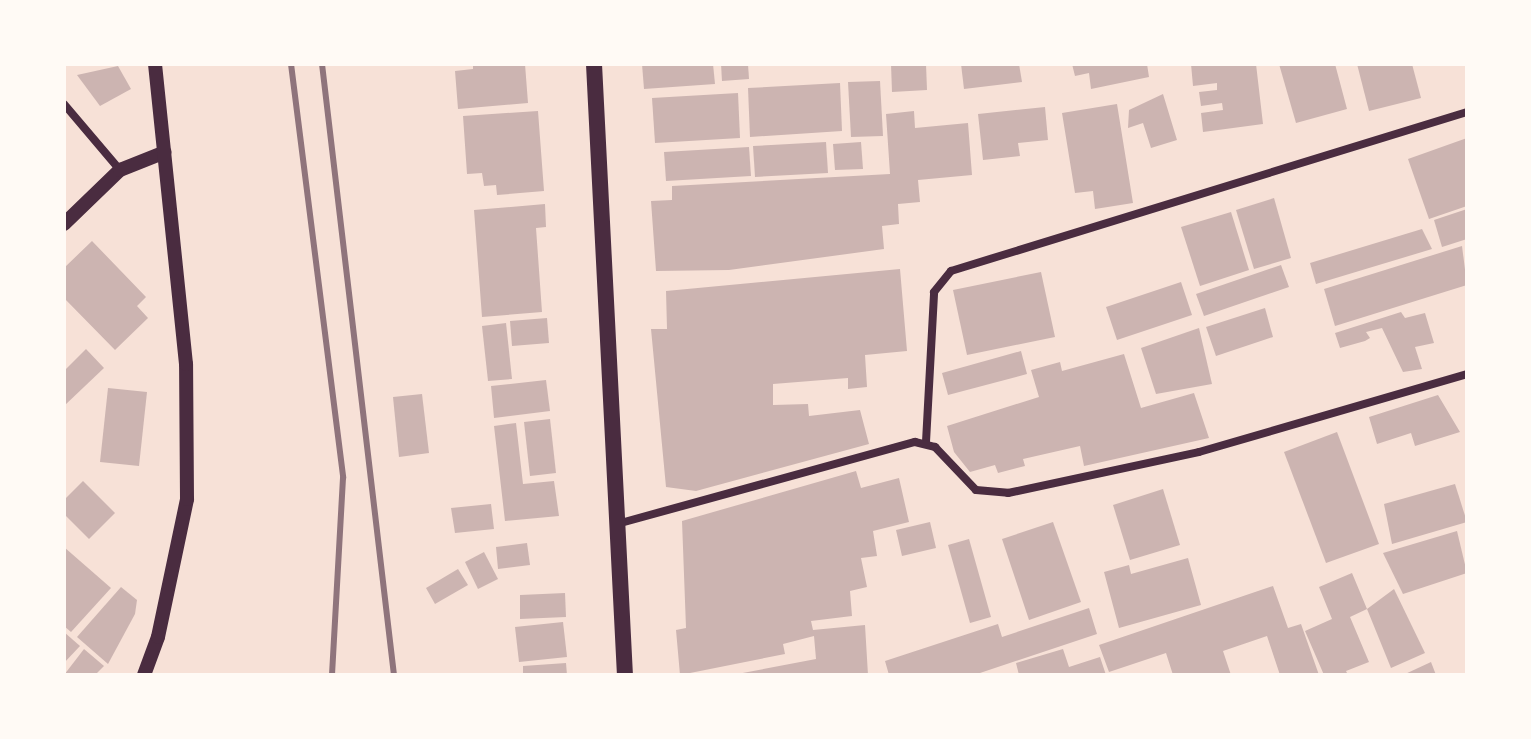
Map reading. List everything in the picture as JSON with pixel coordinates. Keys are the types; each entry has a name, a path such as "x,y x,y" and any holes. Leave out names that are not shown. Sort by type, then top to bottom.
{"main road":[{"path":"594,64 625,675"}],"street":[{"path":"144,675 158,637 187,499 186,364 155,64"},
{"path":"64,104 120,170"},
{"path":"926,442 934,292 951,271 1467,112"},
{"path":"64,224 120,170 165,152"},
{"path":"617,524 901,444 926,442 976,490 1008,493 1199,452 1467,374"}],"building":[{"path":"473,64 525,64 528,103 458,109 455,71 473,69"},
{"path":"642,64 713,64 715,84 644,89"},
{"path":"721,64 748,64 749,79 722,81"},
{"path":"891,64 926,64 927,90 892,92"},
{"path":"961,64 1019,64 1022,82 964,89"},
{"path":"1072,64 1147,64 1149,77 1091,89 1089,73 1075,76"},
{"path":"1191,64 1256,64 1263,124 1203,132 1201,113 1223,110 1222,103 1201,106 1199,92 1217,90 1217,83 1193,86"},
{"path":"1279,64 1335,64 1347,109 1296,123"},
{"path":"1357,64 1412,64 1421,98 1369,111"},
{"path":"118,66 131,89 100,106 77,75"},
{"path":"880,81 883,136 851,137 848,82"},
{"path":"840,83 842,131 750,137 748,88"},
{"path":"738,93 740,138 655,143 652,98"},
{"path":"1163,94 1177,140 1151,148 1143,123 1128,128 1129,110"},
{"path":"1117,104 1133,203 1095,209 1093,191 1075,193 1062,113"},
{"path":"1045,107 1048,140 1018,143 1020,156 983,160 978,114"},
{"path":"538,111 544,191 497,195 496,185 484,186 482,173 467,174 463,116"},
{"path":"914,111 915,128 968,123 972,175 918,180 920,202 898,204 899,224 882,226 884,249 729,270 656,271 651,201 672,200 672,186 890,174 886,114"},
{"path":"1467,138 1467,206 1429,219 1408,159"},
{"path":"826,142 828,173 755,177 753,146"},
{"path":"861,142 863,169 835,170 833,144"},
{"path":"749,147 751,176 666,181 664,152"},
{"path":"1274,198 1291,258 1254,269 1236,210"},
{"path":"545,204 546,227 536,228 542,312 482,317 474,210"},
{"path":"1467,209 1467,239 1442,247 1434,220"},
{"path":"1231,212 1249,270 1200,286 1181,227"},
{"path":"1422,229 1432,249 1316,284 1310,263"},
{"path":"92,241 146,297 137,306 148,318 115,350 64,298 64,268"},
{"path":"1462,246 1467,285 1335,326 1324,289"},
{"path":"1281,265 1289,287 1204,316 1196,294"},
{"path":"900,269 907,351 865,355 867,387 848,389 848,378 773,384 773,405 808,404 809,416 860,410 869,444 696,491 666,487 651,329 667,329 666,291"},
{"path":"1041,272 1055,337 967,355 953,290"},
{"path":"1181,282 1192,315 1117,340 1106,307"},
{"path":"1265,308 1273,337 1216,356 1206,327"},
{"path":"1401,312 1405,318 1425,313 1434,343 1415,347 1422,369 1403,372 1382,328 1366,332 1370,338 1365,341 1340,348 1335,333"},
{"path":"547,318 549,343 512,346 510,321"},
{"path":"506,323 512,379 488,381 482,326"},
{"path":"1199,328 1212,384 1156,394 1141,348"},
{"path":"86,349 104,368 64,406 64,371"},
{"path":"1021,351 1027,374 948,395 942,373"},
{"path":"1124,354 1141,408 1194,393 1209,438 1084,466 1080,446 1023,459 1025,466 998,473 995,465 970,472 954,452 947,426 1039,397 1031,370 1060,362 1062,371"},
{"path":"546,380 550,411 494,418 491,386"},
{"path":"108,388 147,392 139,466 100,462"},
{"path":"422,394 429,453 399,457 393,397"},
{"path":"1438,395 1460,432 1415,446 1411,433 1377,444 1369,417"},
{"path":"550,419 556,473 530,476 524,422"},
{"path":"516,423 523,484 554,481 559,516 505,521 494,426"},
{"path":"1337,432 1379,544 1326,563 1284,452"},
{"path":"856,471 861,488 899,478 909,522 873,531 877,556 861,558 867,587 850,591 852,616 811,621 813,630 865,625 868,675 732,675 816,659 814,636 783,644 785,654 680,675 676,630 686,628 682,521"},
{"path":"83,481 115,513 89,539 64,514 64,500"},
{"path":"1455,484 1467,522 1392,544 1384,504"},
{"path":"1163,489 1180,545 1130,560 1113,505"},
{"path":"491,504 494,529 455,533 451,508"},
{"path":"930,522 936,548 902,556 896,530"},
{"path":"1053,522 1081,602 1029,620 1002,539"},
{"path":"1457,531 1467,573 1403,594 1383,553"},
{"path":"969,539 991,617 970,623 948,545"},
{"path":"527,543 530,565 498,569 496,547"},
{"path":"64,547 111,588 71,632 64,626"},
{"path":"484,552 498,579 478,589 465,562"},
{"path":"1188,558 1201,605 1119,628 1104,572 1129,565 1131,574"},
{"path":"458,569 468,585 435,604 426,588"},
{"path":"1352,573 1367,609 1350,617 1369,662 1346,671 1348,675 1324,675 1305,631 1332,619 1319,587"},
{"path":"1273,586 1288,628 1301,624 1319,675 1280,675 1267,636 1223,651 1231,675 1173,675 1166,653 1109,672 1099,645"},
{"path":"121,587 137,600 135,614 108,664 77,637"},
{"path":"1394,589 1425,653 1391,668 1367,609"},
{"path":"565,593 566,617 520,619 520,595"},
{"path":"1089,608 1097,634 974,675 889,675 885,661 998,624 1002,637"},
{"path":"563,622 567,657 519,662 515,627"},
{"path":"64,632 80,646 64,663"},
{"path":"84,649 104,666 95,675 64,675"},
{"path":"1063,649 1069,667 1100,657 1106,675 1019,675 1016,663"},
{"path":"1431,662 1436,675 1403,675"},
{"path":"566,663 567,675 523,675 523,666"}],"railway":[{"path":"291,64 343,478 332,675"},
{"path":"322,64 394,675"}]}
